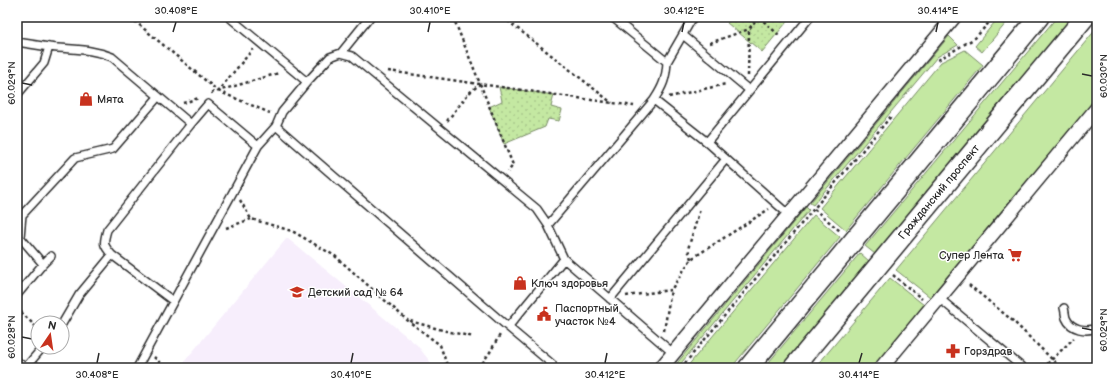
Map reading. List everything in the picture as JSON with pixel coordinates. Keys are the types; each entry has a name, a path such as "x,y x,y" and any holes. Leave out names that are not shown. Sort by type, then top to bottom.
{"main road":[{"path":"748,368 1039,17"},
{"name":"Гражданский проспект","path":"793,368 1085,17"}],"street":[{"path":"661,368 954,17"},
{"path":"881,368 1097,108"}],"lane":[{"path":"229,17 307,82"},
{"path":"137,368 258,146 276,126 282,112 307,82 330,57 341,53 370,17"},
{"path":"612,17 666,62"},
{"path":"548,225 654,100 663,87 666,75 666,62 694,17"},
{"path":"707,142 748,90 810,17"},
{"path":"683,35 748,90"},
{"path":"17,42 68,49 88,49 112,57 191,124"},
{"path":"17,95 44,63 49,47"},
{"path":"341,53 352,56 537,209 548,225 564,259 673,353"},
{"path":"43,264 20,237 22,215 75,158 113,149 158,97"},
{"path":"654,100 707,142 789,215"},
{"path":"173,301 112,255 105,248 104,239 107,230 208,104 258,146"},
{"path":"276,126 505,329 552,364 548,368"},
{"path":"610,299 726,159"},
{"path":"67,315 79,295 112,255"},
{"path":"17,295 51,256"},
{"path":"505,329 564,259"},
{"path":"939,298 1023,368"},
{"path":"1064,308 1066,318 1072,325 1081,330 1097,328"},
{"path":"17,361 25,368 36,355"}],"path":[{"path":"130,17 218,91 280,117"},
{"path":"453,17 513,165 501,180"},
{"path":"503,17 612,103"},
{"path":"698,48 749,29 759,17 788,43"},
{"path":"934,65 939,59 975,38 994,17"},
{"path":"748,90 749,29"},
{"path":"218,91 259,43"},
{"path":"367,68 646,108"},
{"path":"171,108 218,91 291,69"},
{"path":"654,100 738,82"},
{"path":"440,129 469,93 480,84"},
{"path":"681,368 894,113"},
{"path":"691,259 688,249 707,182"},
{"path":"234,189 251,219"},
{"path":"664,335 663,329 671,290 691,259 777,204"},
{"path":"808,204 843,233"},
{"path":"209,234 251,219 292,231 334,256 407,320 440,345 448,368"},
{"path":"893,275 926,303"},
{"path":"969,285 1013,321 1061,368"},
{"path":"610,299 671,290"},
{"path":"17,308 30,321"},
{"path":"407,320 474,337"},
{"path":"479,368 505,329"},
{"path":"1043,368 1073,340 1081,330"}],"shaded area":[{"name":"Детский сад № 64","path":"287,238 417,345 435,368 179,368"}],"green space":[{"path":"732,17 791,17 762,52 727,23"},
{"path":"999,17 1007,22 982,52 975,46"},
{"path":"1057,17 1072,17 875,254 865,246"},
{"path":"1097,28 1097,97 930,297 896,270"},
{"path":"949,36 958,45 937,57 813,205 810,203"},
{"path":"965,50 983,65 846,230 820,208 941,62"},
{"path":"499,87 554,95 551,107 562,110 559,121 548,119 545,127 504,144 489,107 502,101"},
{"path":"806,207 809,210 677,368 673,368"},
{"path":"814,215 840,237 731,368 686,368"},
{"path":"860,253 869,261 781,368 764,368"},
{"path":"890,278 924,305 872,368 815,368"}],"place":[{"name":"Мята","path":"86,99"},
{"name":"Супер Лента","path":"1015,255"},
{"name":"Ключ здоровья","path":"520,283"},
{"name":"Детский сад № 64","path":"297,292"},
{"name":"Паспортный участок №4","path":"544,314"},
{"name":"Горздрав","path":"953,351"}]}
